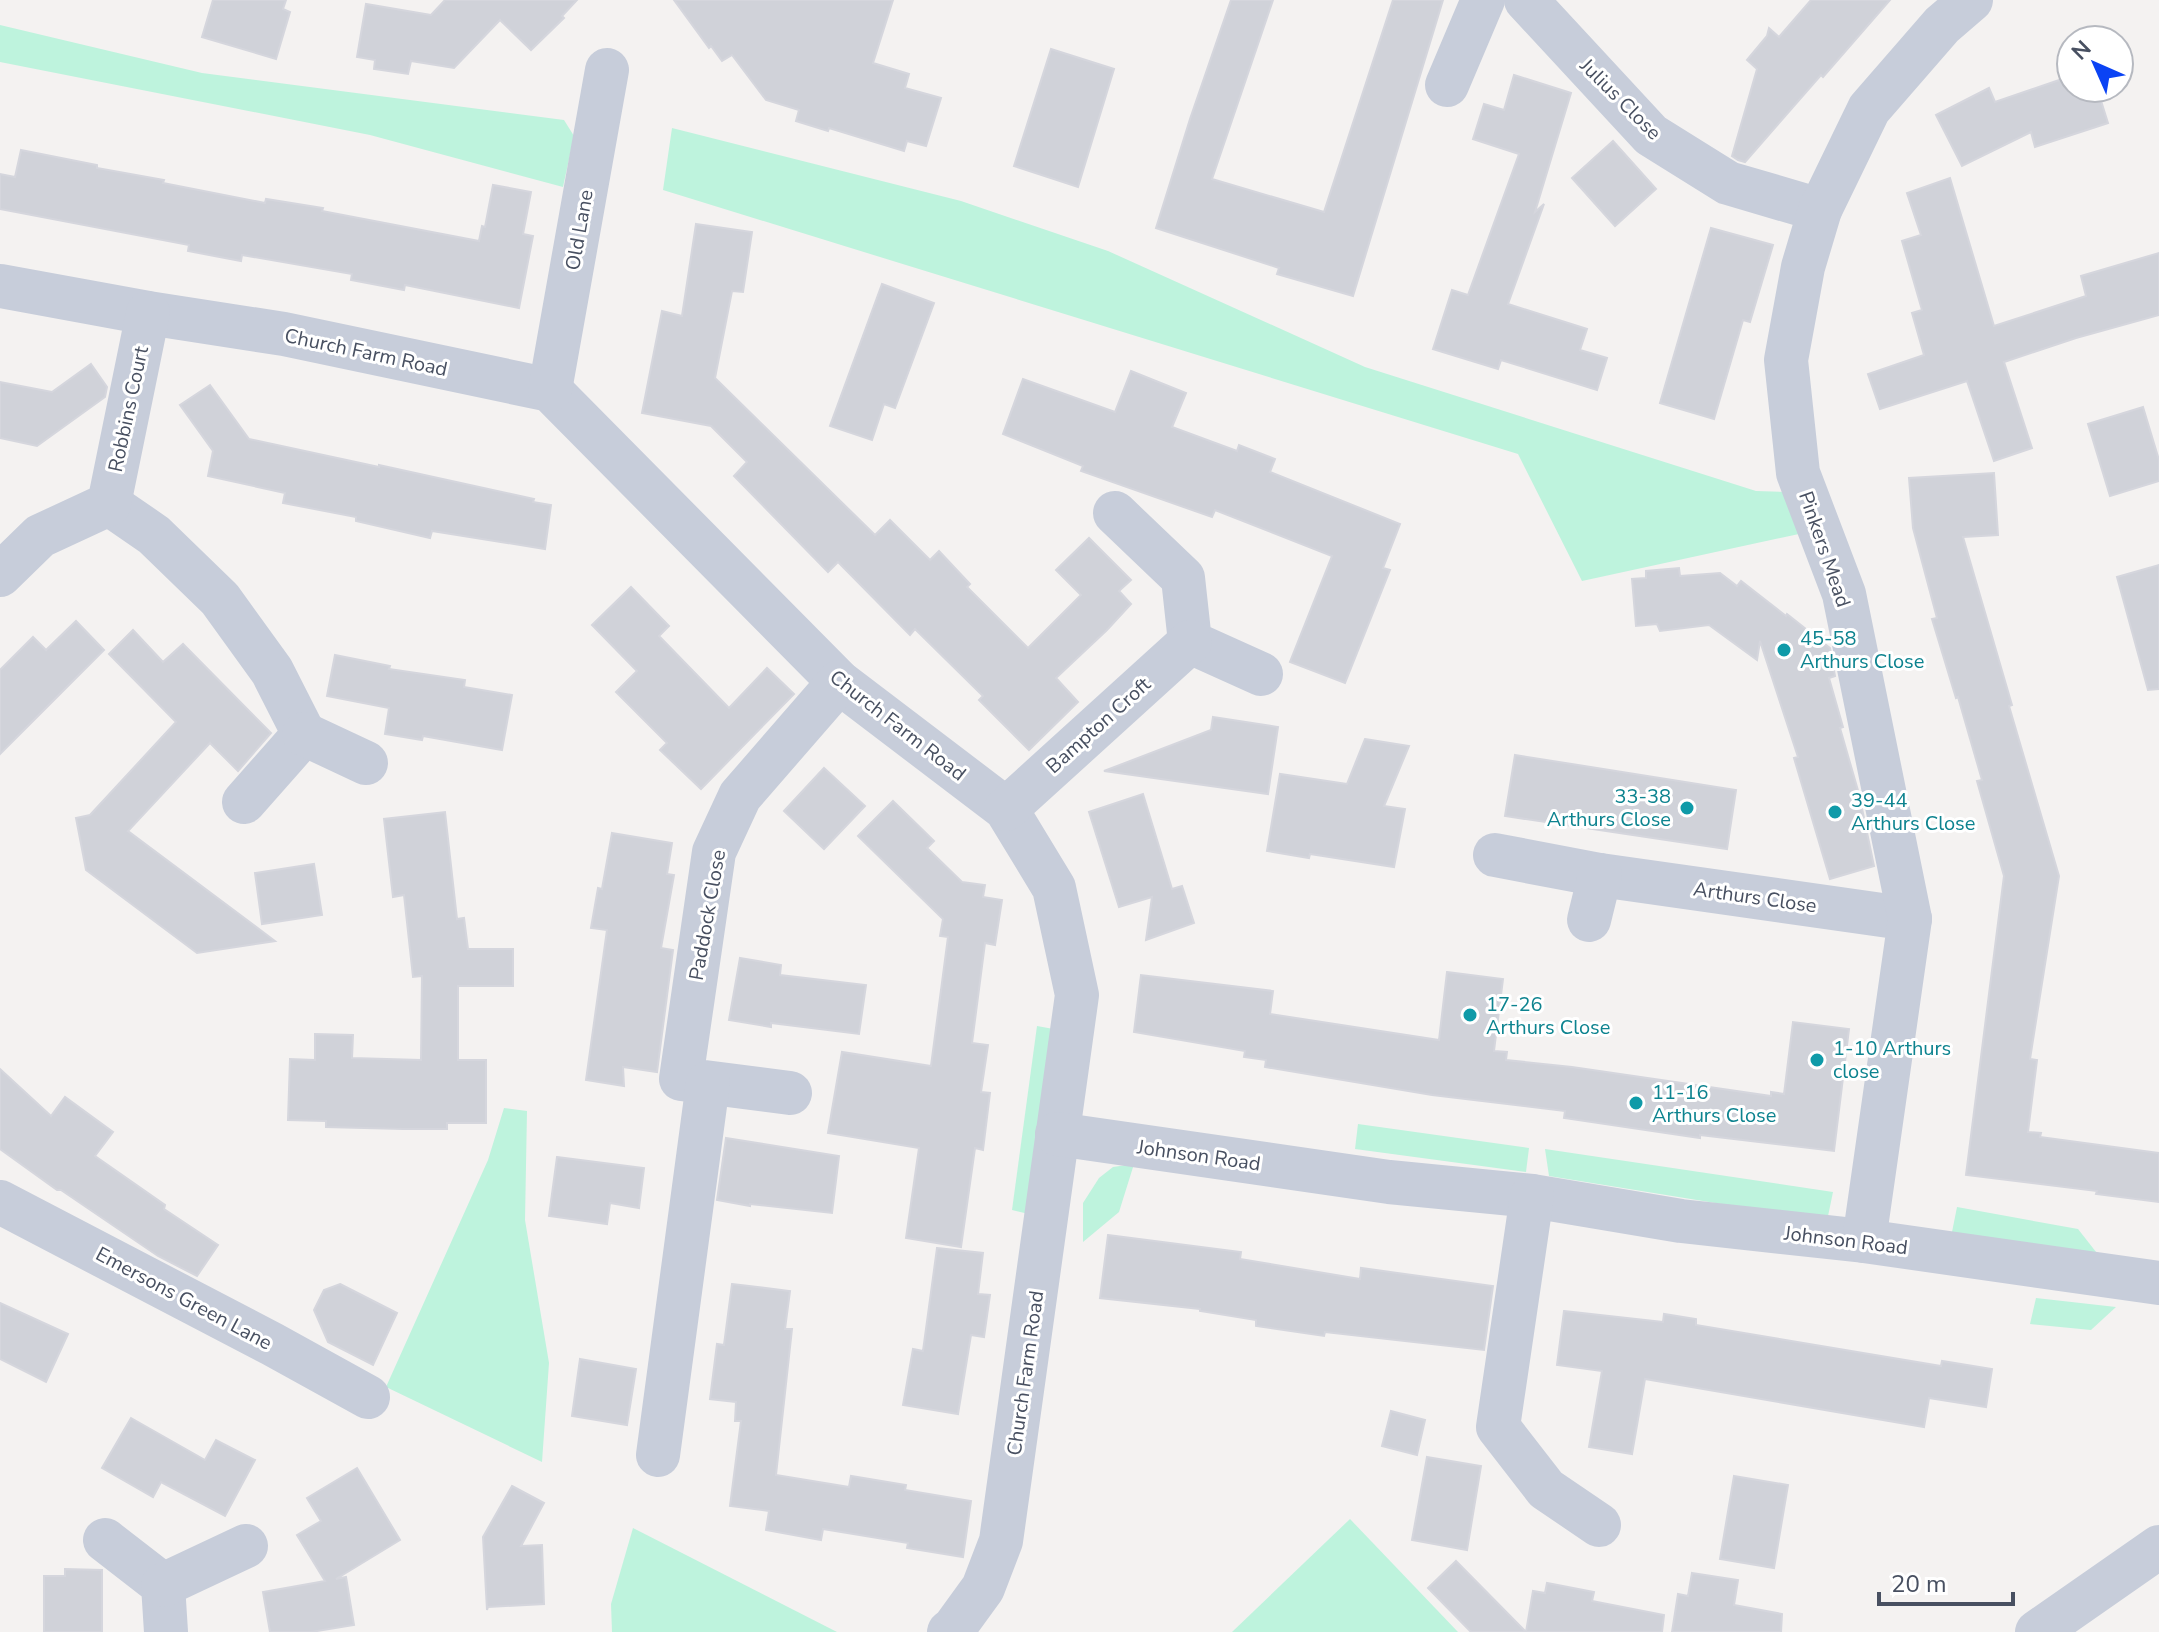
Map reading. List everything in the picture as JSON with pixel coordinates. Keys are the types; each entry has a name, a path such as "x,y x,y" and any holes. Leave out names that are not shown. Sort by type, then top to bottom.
{"street":[{"path":"1447,85 1483,0"},
{"name":"Julius Close","path":"1526,0 1651,135 1728,183 1820,210"},
{"name":"Pinkers Mead","path":"1864,1241 1910,919 1844,594 1798,473 1786,360 1803,267 1820,210 1869,109 1942,25 1971,0"},
{"name":"Old Lane","path":"550,390 607,70"},
{"name":"Church Farm Road","path":"0,286 284,334 550,390 839,682 1006,809 1054,888 1077,995 1001,1541 983,1588 949,1632"},
{"name":"Robbins Court","path":"109,504 148,313"},
{"path":"0,575 40,536 109,504 154,535 220,599 272,671 304,734 366,763"},
{"path":"1115,513 1183,578 1190,642 1261,674"},
{"name":"Bampton Croft","path":"1006,809 1190,642"},
{"name":"Paddock Close","path":"790,1093 681,1079 714,852 740,796 839,682"},
{"path":"244,802 304,734"},
{"name":"Arthurs Close","path":"1495,855 1600,875 1910,919"},
{"path":"1589,920 1600,875"},
{"path":"658,1455 708,1083"},
{"name":"Johnson Road","path":"1057,1134 1389,1182 1532,1196 1681,1221 1864,1241 2159,1283"},
{"path":"1532,1196 1498,1427 1546,1489 1599,1525"},
{"name":"Emersons Green Lane","path":"0,1202 368,1397"},
{"path":"105,1540 163,1585 166,1632"},
{"path":"163,1585 246,1546"},
{"path":"2037,1632 2159,1547"}],"green space":[{"path":"0,25 202,73 564,120 574,136 563,187 370,135 0,62"},
{"path":"672,128 961,201 1108,251 1365,367 1756,491 1786,492 1799,534 1582,581 1518,454 663,190"},
{"path":"1037,1026 1059,1030 1033,1215 1012,1210"},
{"path":"504,1108 527,1111 525,1220 549,1363 542,1462 386,1387 488,1160"},
{"path":"1358,1124 1529,1148 1526,1172 1355,1149"},
{"path":"1545,1149 1833,1192 1827,1221 1549,1176"},
{"path":"1134,1164 1119,1212 1083,1242 1083,1203 1099,1178 1113,1167"},
{"path":"1957,1207 2078,1229 2100,1257 1951,1237"},
{"path":"2036,1298 2116,1307 2091,1330 2030,1324"},
{"path":"1350,1519 1458,1632 1232,1632"},
{"path":"633,1528 837,1632 612,1632 611,1604"}],"building":[{"path":"213,0 286,0 283,9 290,12 276,59 202,37"},
{"path":"445,0 577,0 562,16 564,18 531,50 500,20 454,68 411,61 408,74 374,69 375,60 357,57 366,4 431,15"},
{"path":"674,0 893,0 873,63 909,74 905,88 941,98 926,146 907,141 904,151 796,121 799,110 766,100 732,55 722,61 711,46 709,48"},
{"path":"1231,0 1273,0 1212,179 1324,212 1393,0 1443,0 1353,296 1277,274 1279,268 1156,228"},
{"path":"1811,0 1890,0 1745,162 1738,160 1732,156 1757,69 1747,60 1767,36 1769,28 1779,37"},
{"path":"1051,49 1114,69 1078,187 1014,166"},
{"path":"1514,75 1571,93 1535,212 1544,204 1508,304 1587,329 1580,350 1607,358 1597,390 1501,360 1498,369 1433,349 1452,290 1468,295 1519,154 1473,139 1484,104 1504,110"},
{"path":"2055,81 2055,104 2102,104 2108,123 2035,147 2031,132 1962,166 1936,115 1989,88 1995,102"},
{"path":"1613,141 1656,189 1615,226 1572,178"},
{"path":"21,150 164,180 163,183 265,203 266,199 323,208 322,211 479,241 482,226 485,227 493,185 531,192 523,234 533,236 519,308 405,285 404,290 351,280 352,274 242,255 241,261 188,251 189,245 0,209 0,174 15,177"},
{"path":"1950,178 1994,326 2086,296 2081,276 2159,253 2159,315 2004,362 2032,448 1994,461 1967,381 1880,409 1868,374 1924,355 1912,313 1922,310 1902,241 1921,235 1907,193"},
{"path":"696,224 752,232 743,292 732,291 715,378 875,535 890,520 930,560 939,551 970,584 967,587 1028,648 1081,595 1056,570 1089,538 1131,580 1119,591 1131,604 1056,678 1078,702 1029,750 979,700 983,696 915,629 910,635 838,562 828,572 734,476 747,462 711,426 642,413 662,311 682,316"},
{"path":"1711,228 1773,245 1750,322 1743,320 1714,419 1660,403"},
{"path":"882,284 934,303 895,408 884,404 872,440 830,426"},
{"path":"91,364 107,387 105,397 37,446 0,438 0,382 52,392"},
{"path":"1131,371 1186,393 1172,427 1237,451 1239,445 1275,459 1270,472 1400,524 1383,568 1390,570 1345,683 1290,662 1332,556 1215,510 1212,517 1081,471 1083,466 1003,434 1023,379 1115,412"},
{"path":"210,385 249,439 551,505 545,549 432,531 430,538 356,521 356,517 283,503 285,493 208,476 213,451 180,405"},
{"path":"2143,407 2159,460 2159,481 2110,496 2088,424"},
{"path":"1994,473 1998,535 1963,537 2059,876 2030,1059 2037,1060 2028,1132 2041,1133 2040,1137 2159,1153 2159,1202 1966,1175 2004,876 1977,781 1982,780 1932,619 1937,618 1913,528 1909,478"},
{"path":"2159,565 2159,689 2148,690 2117,577"},
{"name":"45-58 Arthurs Close","path":"1679,568 1680,576 1720,573 1737,586 1741,581 1830,648 1835,676 1829,678 1874,866 1830,879 1794,758 1798,757 1760,641 1757,660 1709,625 1660,631 1657,624 1636,626 1632,579 1646,578 1646,571"},
{"path":"631,587 669,626 659,636 729,708 767,668 794,694 701,789 660,750 667,743 616,692 637,671 592,625"},
{"path":"76,621 104,650 0,754 0,670 33,637 46,650"},
{"path":"133,630 163,662 183,644 271,733 238,771 210,743 128,831 275,941 197,953 86,870 76,818 90,815 176,722 109,654"},
{"path":"335,655 390,666 389,669 465,680 464,687 512,695 502,750 423,736 422,740 385,734 389,708 327,696"},
{"path":"1213,717 1278,727 1268,794 1104,771 1211,730"},
{"path":"1365,739 1409,746 1384,806 1405,809 1394,867 1267,851 1280,774 1347,784"},
{"path":"1515,755 1736,790 1727,849 1505,816"},
{"path":"824,768 865,806 824,849 784,811"},
{"path":"1143,794 1172,889 1182,886 1194,923 1146,940 1152,897 1119,907 1089,812"},
{"path":"893,801 934,841 927,848 962,882 985,885 983,897 1002,900 995,945 985,943 972,1043 988,1045 981,1092 990,1093 983,1150 975,1148 961,1247 906,1238 919,1148 828,1133 842,1052 931,1066 948,937 940,936 943,919 858,836"},
{"path":"445,812 457,919 464,918 468,949 513,949 513,986 458,986 458,1060 486,1060 486,1123 447,1123 447,1129 403,1129 326,1127 326,1121 288,1120 290,1059 315,1060 315,1034 353,1035 352,1058 421,1060 422,976 413,977 404,895 393,897 384,819"},
{"path":"612,833 672,843 667,874 674,875 661,948 673,950 657,1072 623,1067 624,1086 586,1080 607,930 591,928"},
{"path":"314,864 322,915 262,924 255,873"},
{"path":"740,958 781,965 780,975 866,985 859,1034 771,1023 771,1027 729,1020"},
{"path":"1447,972 1503,979 1494,1051 1507,1052 1506,1060 1771,1096 1771,1092 1784,1094 1793,1022 1849,1029 1834,1151 1700,1135 1700,1138 1564,1118 1565,1111 1432,1095 1265,1067 1266,1060 1244,1057 1245,1051 1134,1032 1141,975 1273,991 1270,1014 1439,1040"},
{"path":"0,1069 51,1116 65,1097 113,1132 95,1156 165,1205 164,1209 218,1245 197,1276 158,1256 0,1149"},
{"path":"726,1138 839,1156 832,1213 717,1200"},
{"path":"557,1157 644,1168 639,1208 610,1203 607,1224 549,1216"},
{"path":"1108,1235 1241,1252 1240,1259 1360,1279 1361,1268 1493,1286 1484,1350 1325,1332 1324,1336 1256,1326 1256,1320 1200,1309 1100,1298"},
{"path":"937,1248 983,1253 978,1294 990,1295 984,1337 971,1335 958,1414 903,1405 913,1349 923,1351"},
{"path":"340,1284 397,1313 373,1365 328,1342 314,1310 324,1290"},
{"path":"732,1284 790,1291 785,1329 792,1329 776,1475 849,1487 851,1476 906,1485 905,1490 971,1501 963,1557 907,1548 908,1543 823,1529 821,1540 766,1530 769,1511 730,1506 741,1421 735,1421 736,1402 710,1399 717,1344 724,1345"},
{"path":"0,1303 68,1334 46,1382 0,1359"},
{"path":"1564,1311 1663,1322 1664,1314 1696,1319 1696,1325 1941,1366 1942,1361 1992,1369 1986,1407 1929,1398 1924,1427 1645,1379 1632,1454 1589,1447 1602,1371 1557,1365"},
{"path":"580,1359 636,1369 627,1425 572,1416"},
{"path":"1391,1411 1425,1420 1417,1455 1382,1446"},
{"path":"131,1418 205,1460 216,1440 255,1460 225,1516 161,1482 153,1497 102,1468"},
{"path":"1427,1457 1481,1466 1467,1550 1412,1540"},
{"path":"357,1468 400,1540 336,1579 346,1577 354,1625 311,1632 270,1632 263,1592 325,1581 297,1535 321,1521 307,1498"},
{"path":"1734,1476 1788,1485 1774,1568 1720,1559"},
{"path":"512,1486 544,1503 521,1546 542,1545 544,1604 488,1607 487,1610 483,1537"},
{"path":"1456,1561 1526,1632 1471,1632 1428,1588"},
{"path":"65,1569 102,1570 102,1632 44,1632 44,1576 65,1576"},
{"path":"1692,1573 1738,1580 1734,1605 1782,1614 1781,1632 1672,1632 1678,1594 1688,1596"},
{"path":"1547,1583 1594,1592 1592,1601 1664,1615 1662,1632 1526,1632 1533,1591 1545,1593"}],"place":[{"name":"45-58 Arthurs Close","path":"1784,650"},
{"name":"33-38 Arthurs Close","path":"1687,808"},
{"name":"39-44 Arthurs Close","path":"1835,812"},
{"name":"17-26 Arthurs Close","path":"1470,1015"},
{"name":"1-10 Arthurs close","path":"1817,1060"},
{"name":"11-16 Arthurs Close","path":"1636,1103"}]}
